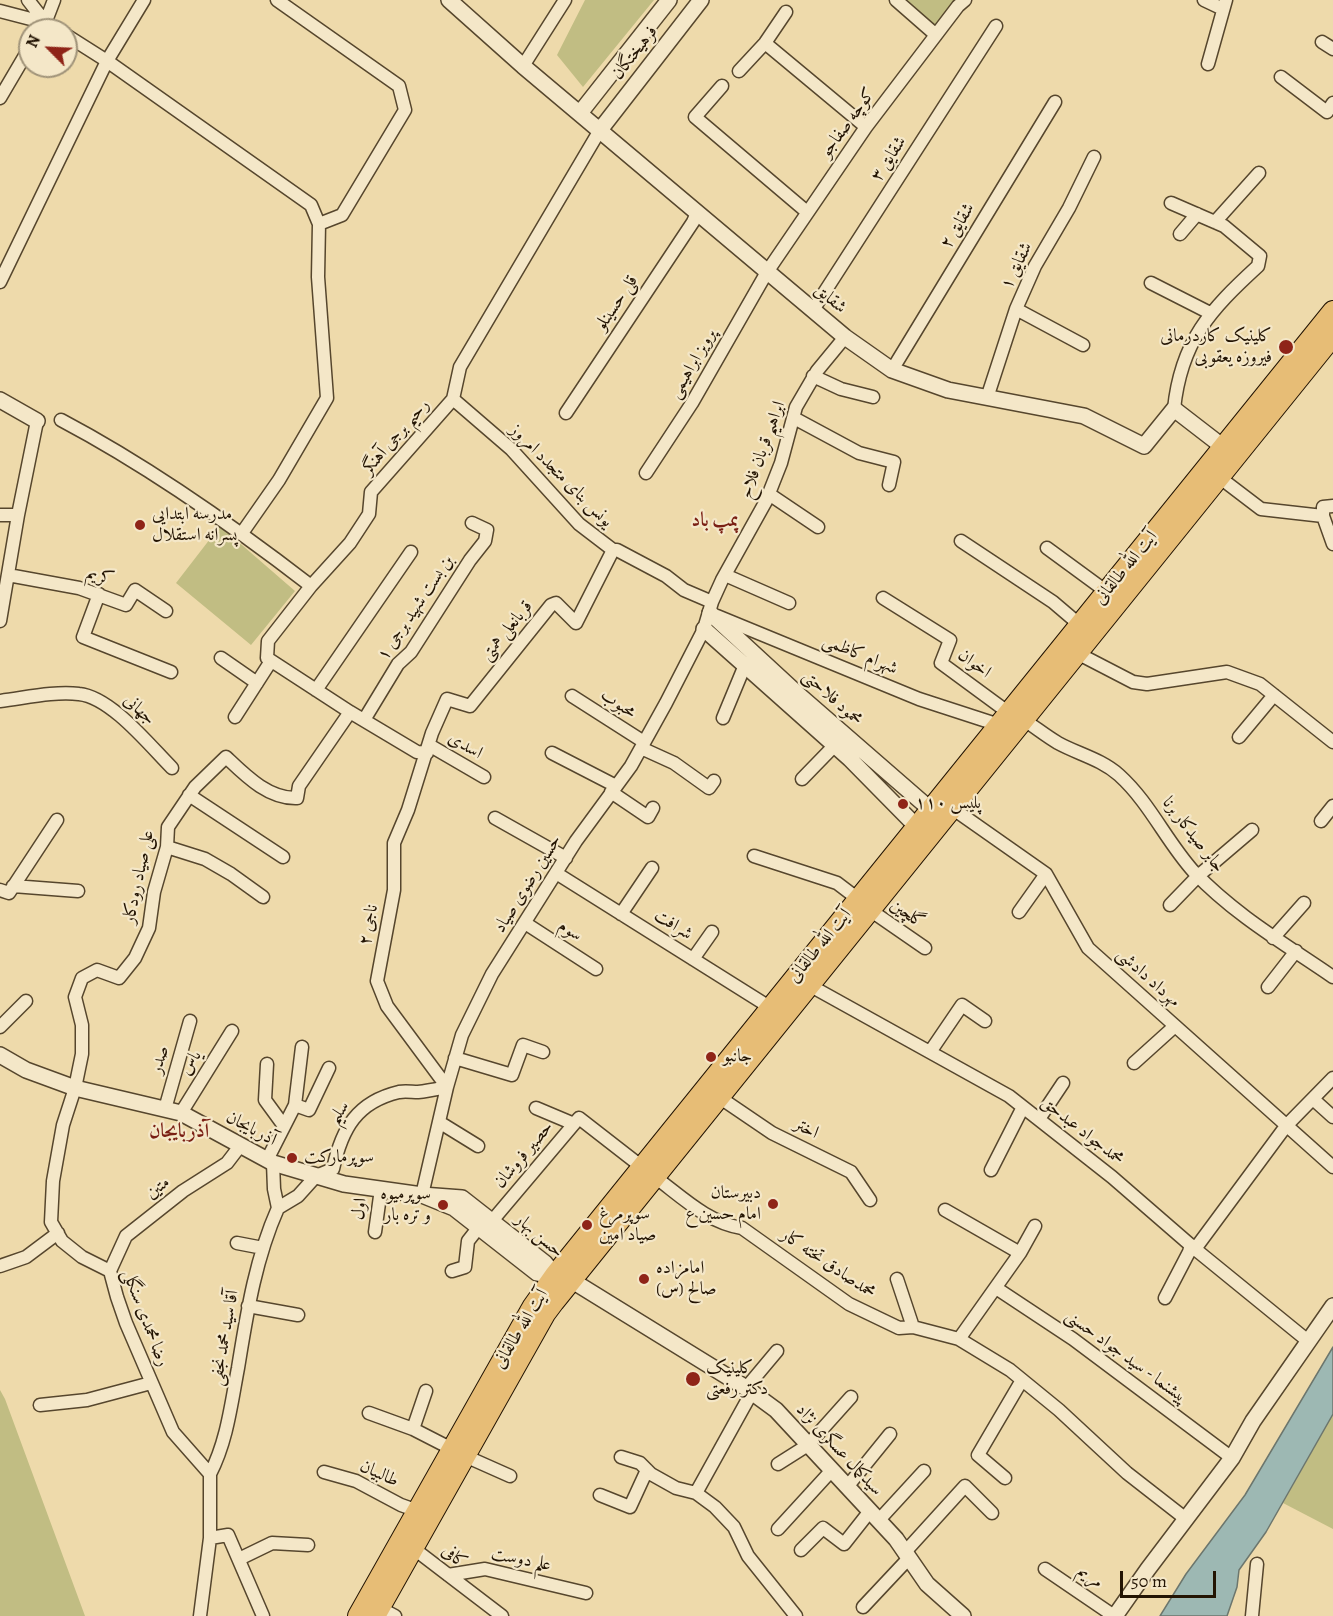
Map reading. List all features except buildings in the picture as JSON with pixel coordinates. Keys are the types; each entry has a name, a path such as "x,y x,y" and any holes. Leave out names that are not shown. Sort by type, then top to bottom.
{"main road":[{"name":"آیت الله طالقانی","path":"1011,719 1077,653 1333,311"},
{"name":"آیت الله طالقانی","path":"1229,452 1333,336"},
{"name":"آیت الله طالقانی","path":"384,1613 458,1453 533,1306 563,1278 648,1172 771,1008 864,905 942,813 1080,625 1213,472"},
{"name":"آیت الله طالقانی","path":"648,1172 719,1097 809,985 917,827 942,813"},
{"name":"آیت الله طالقانی","path":"358,1616 418,1511 458,1453"}],"street":[{"path":"28,0 39,18"},
{"path":"47,18 54,0"},
{"path":"0,282 107,61 144,0"},
{"path":"277,0 399,86 405,110 342,215 319,224"},
{"name":"شقایق","path":"449,0 523,66 767,272 845,337 892,370 948,390 1084,417 1144,446 1174,409"},
{"path":"523,66 565,0"},
{"name":"فرهیختگان","path":"580,113 669,0"},
{"name":"فرهیختگان","path":"600,130 701,0"},
{"path":"896,0 936,35"},
{"name":"کوچه صفاجو","path":"767,272 866,127 965,0"},
{"path":"1204,0 1224,5 1208,64"},
{"path":"0,11 21,18"},
{"path":"740,71 765,43 786,12"},
{"name":"شقایق ۳","path":"813,310 996,26"},
{"path":"1322,42 1333,49"},
{"path":"78,43 107,61 311,205 319,224 318,277 327,398 279,480 242,533"},
{"path":"765,43 866,127"},
{"path":"0,98 18,67"},
{"path":"1281,77 1327,112 1333,104"},
{"path":"722,86 695,117 807,212"},
{"name":"شقایق ۲","path":"892,370 1056,102"},
{"name":"رحیم برجی آهنگر","path":"271,661 267,658 268,641 311,586 350,543 369,514 371,492 453,399 460,367 600,130"},
{"name":"شقایق ۱","path":"987,398 1016,309 1035,266 1069,208 1094,157"},
{"path":"1215,222 1259,173"},
{"path":"1171,203 1224,226 1260,256 1258,266 1210,313 1198,330 1176,384 1174,409 1229,452"},
{"name":"قلی حسینلو","path":"566,413 687,232 697,213"},
{"path":"1180,234 1197,214"},
{"name":"پرویز ابراهیمی","path":"645,473 692,403 767,272"},
{"path":"1151,283 1210,313"},
{"path":"1016,309 1083,345"},
{"name":"ابراهیم قربان فلاح","path":"711,607 725,575 769,494 782,463 796,407 813,376 845,337"},
{"path":"813,376 841,389 873,397"},
{"name":"یونس بنای متجدد امروز","path":"453,399 512,449 579,524 613,550 666,576 711,607"},
{"path":"0,400 37,421 0,621"},
{"path":"794,418 859,453 894,462 889,485"},
{"path":"61,420 151,471 242,533 311,586"},
{"path":"1213,472 1261,509 1323,516"},
{"path":"769,494 818,527"},
{"path":"1333,506 1323,507 1323,516 1333,544"},
{"path":"0,515 18,515"},
{"name":"بن بست شهید برجی ۱","path":"364,720 398,664 411,652 470,560 485,541 487,530 472,523"},
{"path":"961,541 1053,602 1080,625"},
{"path":"1047,548 1107,592"},
{"name":"قربانعلی همتی","path":"428,749 432,733 447,699 470,706 551,604 556,603 576,623 613,550"},
{"path":"316,690 411,552"},
{"name":"کریم","path":"8,575 79,588 126,606 135,590 166,611"},
{"path":"725,575 789,603"},
{"path":"99,594 83,637 171,672"},
{"name":"اخوان","path":"883,598 950,640 941,663 1011,719"},
{"name":"حسین رضوی صیاد","path":"422,1195 438,1122 462,1035 492,974 556,873 642,745 704,629 711,607"},
{"name":"محمود فلاحتی","path":"711,607 835,745 855,754 917,827"},
{"name":"شهرام کاظمی","path":"711,607 919,699 1011,719"},
{"name":"محمود فلاحتی","path":"704,629 745,665 797,702 855,754 942,813"},
{"path":"1077,653 1132,682 1147,684 1227,672 1260,684 1333,742"},
{"path":"221,658 257,683"},
{"path":"235,717 271,661 417,752 428,749"},
{"path":"723,718 745,665"},
{"name":"جهانی","path":"0,701 80,694 99,700 112,709 172,768"},
{"path":"1239,737 1274,695"},
{"name":"محبوب","path":"572,696 642,745 674,763 710,788 714,781"},
{"name":"علی صیاد رودکار","path":"75,1088 82,1054 82,1025 75,997 82,978 97,970 119,978 135,958 149,928 154,892 167,847 168,827 189,795 226,757 250,780 266,790 287,798 297,798 299,786 350,712"},
{"name":"جابر صیدکار برنا","path":"1011,719 1094,759 1116,773 1139,795 1162,831 1198,876 1242,915 1333,977"},
{"path":"802,779 835,745"},
{"name":"اسدی","path":"428,749 484,777"},
{"name":"ناجی ۲","path":"428,749 394,843 394,890 377,981 387,1006 447,1087"},
{"path":"552,753 614,789 648,817 653,808"},
{"path":"189,795 283,857"},
{"path":"1321,821 1333,806"},
{"name":"مهرداد دادشی","path":"942,813 1046,874 1088,948 1333,1167"},
{"path":"495,818 566,858"},
{"path":"0,890 9,893 57,820"},
{"path":"1170,905 1198,876 1252,830"},
{"path":"167,847 205,859 263,897"},
{"name":"گلچین","path":"754,856 837,883 925,948"},
{"path":"621,914 652,868"},
{"name":"شرافت","path":"556,873 771,1008"},
{"path":"1019,912 1046,874"},
{"path":"13,886 78,891"},
{"path":"1273,938 1304,903"},
{"name":"سوم","path":"525,923 596,969"},
{"path":"693,959 712,932"},
{"path":"1268,987 1296,951"},
{"name":"محمدجواد عبدحق","path":"809,985 1009,1096 1112,1177 1308,1341"},
{"path":"0,1027 26,1001"},
{"path":"930,1052 962,1005 985,1021"},
{"name":"صدر","path":"165,1109 190,1020"},
{"path":"1134,1063 1175,1026"},
{"name":"یاس","path":"181,1113 232,1031"},
{"path":"455,1058 512,1075 523,1045 543,1052"},
{"path":"278,1208 270,1162 295,1105 302,1047"},
{"name":"آذربایجان","path":"0,1055 26,1070 75,1088 181,1113 270,1162 344,1184 422,1195"},
{"path":"267,1064 265,1100 284,1126"},
{"path":"295,1105 309,1110 329,1068"},
{"path":"1164,1298 1189,1251 1286,1126 1333,1078"},
{"path":"1039,1119 1063,1083"},
{"name":"سلیم","path":"278,1208 298,1196 316,1176 333,1169 350,1121 363,1107 399,1092 447,1087"},
{"name":"رضا محمدی سنگلی","path":"75,1088 63,1125 51,1200 51,1222 62,1241 82,1257 110,1270 117,1297 173,1432 210,1474"},
{"name":"اختر","path":"719,1097 772,1133 851,1172 870,1200"},
{"path":"1313,1099 1333,1117"},
{"path":"991,1170 1023,1107"},
{"path":"536,1108 573,1124"},
{"name":"حصیر فروشان","path":"452,1271 465,1267 468,1241 579,1118 648,1172"},
{"path":"438,1122 478,1146"},
{"name":"متین","path":"110,1270 126,1236 167,1202 227,1163 240,1146"},
{"name":"محمدصادق تخته کار","path":"648,1172 701,1212 727,1226 742,1228 849,1304 899,1328 913,1327 959,1339 1010,1370 1059,1410 1127,1473 1186,1519"},
{"name":"اول","path":"375,1232 381,1189"},
{"name":"حسن بهار","path":"422,1195 462,1198 485,1224 545,1263 563,1278"},
{"name":"آقا سید محمد نجفی","path":"210,1474 218,1458 227,1429 248,1306 262,1248 278,1208"},
{"path":"945,1210 1020,1253"},
{"path":"959,1339 1020,1253 1035,1226"},
{"path":"0,1266 26,1257 58,1233"},
{"path":"237,1243 262,1248"},
{"name":"سیدکمال عسگری نژاد","path":"563,1278 749,1390 776,1410 897,1539 927,1584 963,1616"},
{"path":"897,1279 913,1327"},
{"name":"پیشنما - سید جواد حسنی","path":"996,1288 1073,1339 1232,1458"},
{"path":"248,1306 298,1315"},
{"path":"1115,1616 1232,1458 1253,1421 1333,1306"},
{"path":"696,1492 749,1390 777,1350"},
{"path":"1005,1478 978,1455 1022,1380"},
{"path":"40,1405 87,1400 151,1383"},
{"path":"413,1429 426,1391"},
{"path":"778,1464 808,1444 850,1397"},
{"path":"369,1413 413,1429 458,1453 510,1476"},
{"path":"847,1486 890,1434"},
{"path":"621,1457 640,1463 676,1488 696,1492 715,1507 734,1527 748,1556 796,1616"},
{"path":"600,1495 630,1507 647,1470"},
{"path":"778,1528 832,1470"},
{"path":"801,1550 823,1528 844,1544 924,1471"},
{"name":"طالبیان","path":"324,1472 356,1481 401,1505 418,1511"},
{"path":"200,1616 210,1539 210,1474"},
{"path":"863,1607 966,1486 992,1513"},
{"path":"210,1539 228,1535 263,1616"},
{"path":"239,1558 272,1543 308,1545"},
{"name":"کافی","path":"413,1548 502,1616"},
{"path":"1252,1616 1257,1564"},
{"name":"علم دوست","path":"448,1575 485,1569 586,1593"},
{"name":"مریم","path":"1045,1569 1115,1616"}],"shaded area":[{"path":"585,0 654,0 583,87 557,55"},
{"path":"896,0 960,0 936,35"},
{"path":"220,526 295,591 251,645 176,583"},
{"path":"0,1390 5,1399 85,1616 0,1616"},
{"path":"1333,1414 1333,1529 1283,1503"}],"water":[{"path":"1333,1347 1333,1414 1266,1532 1239,1570 1237,1587 1227,1616 1160,1616 1186,1574 1245,1495"}],"place":[{"name":"کلینیک کاردرمانی فیروزه یعقوبی","path":"1286,347"},
{"name":"مدرسه ابتدایی پسرانه استقلال","path":"140,525"},
{"name":"پلیس ۱۱۰","path":"903,804"},
{"name":"جانبو","path":"711,1057"},
{"name":"سوپرمارکت","path":"292,1158"},
{"name":"دبیرستان امام حسین ع","path":"773,1204"},
{"name":"سوپرمیوه و تره بار","path":"443,1205"},
{"name":"سوپرمرغ صیاد امین","path":"587,1225"},
{"name":"امامزاده صالح (س)","path":"644,1279"},
{"name":"کلینیک دکتر رفعتی","path":"693,1379"}],"district":[{"name":"پمپ باد","path":"715,521"},
{"name":"آذربایجان","path":"179,1132"}]}
